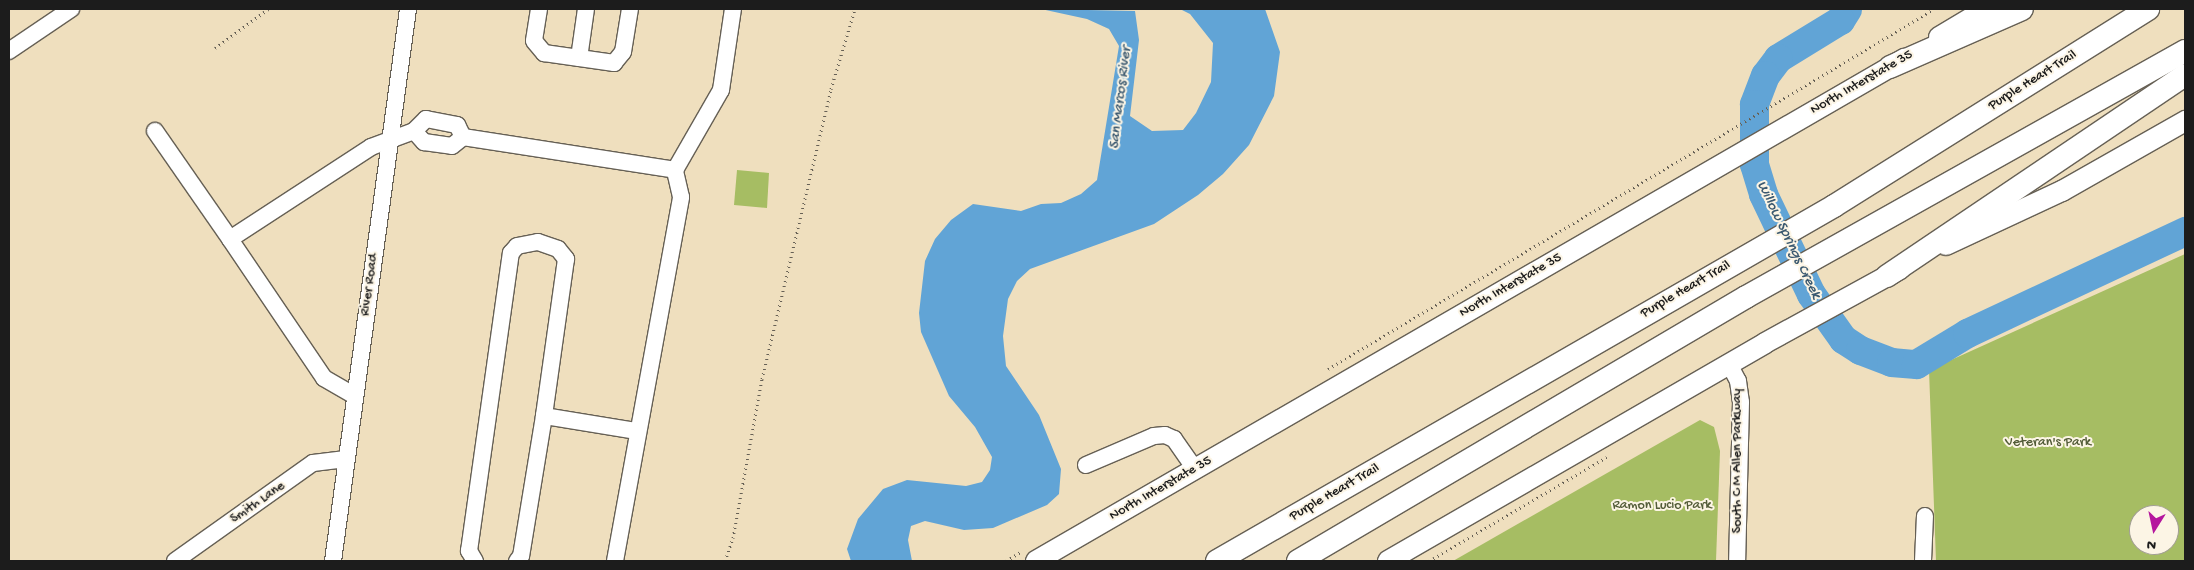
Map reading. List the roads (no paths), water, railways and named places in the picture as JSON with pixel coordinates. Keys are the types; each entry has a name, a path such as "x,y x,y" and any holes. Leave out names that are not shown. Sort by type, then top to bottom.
{"highway":[{"path":"1890,67 2022,9"},
{"name":"Purple Heart Trail","path":"1217,561 1834,206 2148,9"},
{"path":"1298,561 1746,297 2185,51"},
{"path":"1884,278 2185,75"}],"main road":[{"name":"North Interstate 35","path":"1036,561 1890,67 1986,9"},
{"path":"1388,561 1765,343 1884,278 2005,216 2062,191 2185,121"}],"street":[{"path":"9,51 71,9"},
{"name":"River Road","path":"333,561 408,9"},
{"path":"539,9 534,41 544,53 614,63 623,52 630,9"},
{"path":"579,58 586,9"},
{"path":"615,561 637,431 681,197 675,170 721,90 733,9"},
{"path":"230,239 364,152 414,131 426,119 457,125 463,137"},
{"path":"155,131 324,378 355,396"},
{"path":"414,131 424,142 452,146 463,137 675,170"},
{"path":"475,561 469,551 512,253 517,246 527,242 538,242 558,249 566,260 544,416 521,556 517,561"},
{"name":"South C M Allen Parkway","path":"1729,364 1738,381 1741,402 1737,561"},
{"path":"544,416 637,431"},
{"path":"1086,465 1154,436 1165,435 1174,439 1195,469"},
{"name":"Smith Lane","path":"175,561 313,463 346,459"},
{"path":"1924,561 1925,516"}],"water":[{"name":"San Marcos River","path":"1041,9 1135,11 1139,40 1130,116 1152,131 1183,130 1196,113 1211,82 1213,43 1190,14 1180,9 1265,9 1280,52 1274,96 1249,145 1223,174 1198,195 1154,224 1030,269 1017,281 1008,299 1003,336 1006,366 1039,415 1061,469 1059,494 1047,505 993,528 964,530 925,521 911,526 908,540 912,561 851,561 847,549 858,519 883,489 907,480 966,486 982,482 990,470 992,457 975,427 949,396 921,332 919,313 925,261 935,239 951,220 973,204 1021,211 1041,204 1061,203 1081,194 1097,180 1119,46 1109,29 1087,19"}],"waterway":[{"name":"Willow Springs Creek","path":"1847,9 1840,20 1778,58 1765,75 1754,104 1754,164 1763,194 1811,294 1843,339 1860,350 1891,362 1916,364 1967,333 2185,231"}],"park label":[{"name":"Veteran's Park","path":"2048,443"},
{"name":"Ramon Lucio Park","path":"1662,506"}]}
